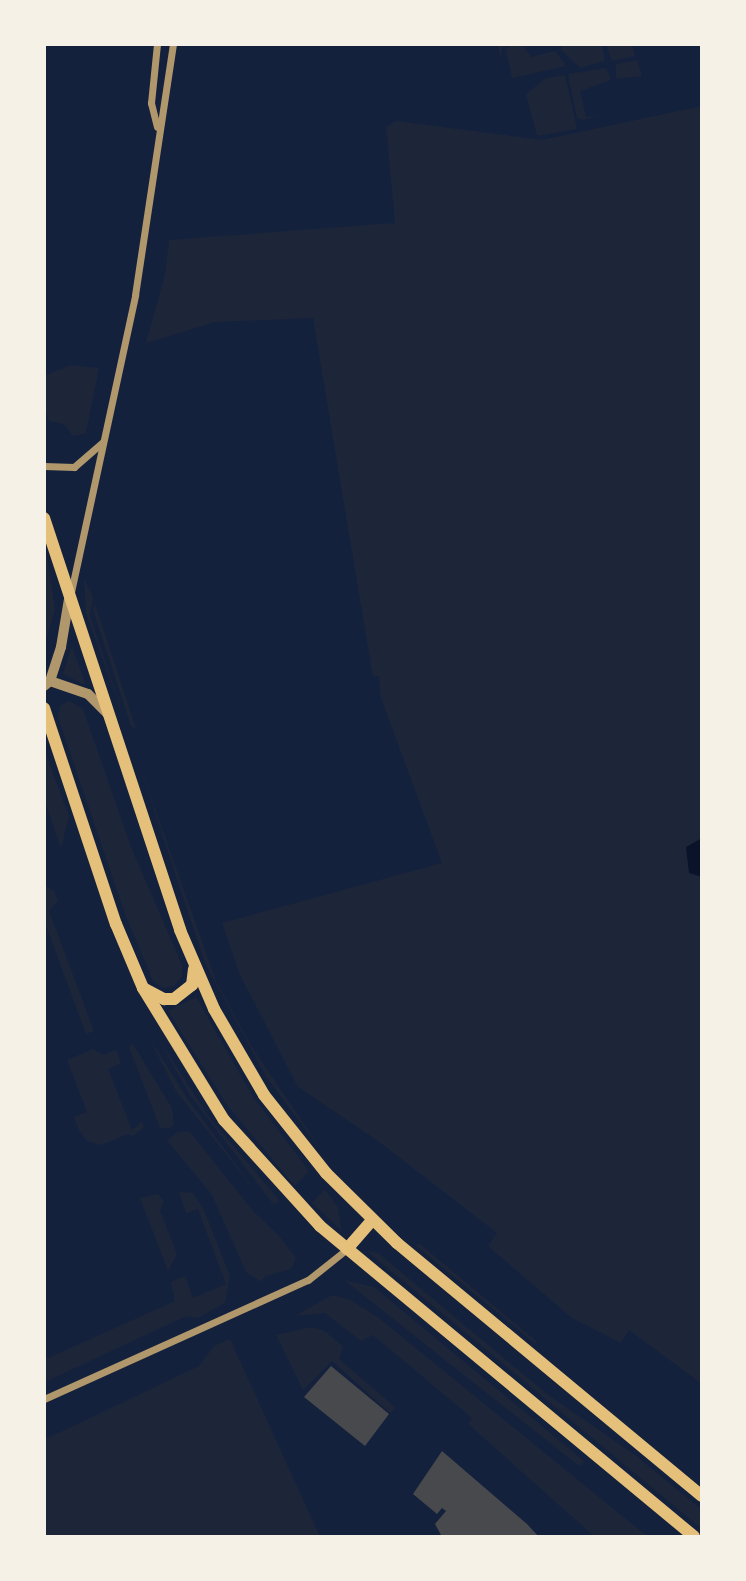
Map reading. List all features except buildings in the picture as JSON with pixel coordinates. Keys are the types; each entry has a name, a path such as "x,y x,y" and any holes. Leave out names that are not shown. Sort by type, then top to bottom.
{"main road":[{"path":"44,519 107,713 194,965 264,1095 319,1165 372,1220 702,1496"},
{"path":"44,708 116,924 143,988 225,1120 289,1196 347,1249 694,1537"},
{"path":"143,988 164,999 183,995 192,985 194,965"},
{"path":"347,1249 372,1220"}],"street":[{"path":"157,44 151,103 157,128"},
{"path":"107,713 88,694 47,684 106,439 135,295 157,128 166,104 173,44"},
{"path":"44,466 74,467 106,439"},
{"path":"44,737 56,747"},
{"path":"44,1399 308,1280 347,1249"}],"shaded area":[{"path":"498,44 522,44 531,57 555,51 566,66 512,78 506,50 510,46 502,47 501,58"},
{"path":"563,44 602,44 605,61 580,68 561,50"},
{"path":"606,44 632,44 635,56 612,61"},
{"path":"637,60 642,76 616,79 616,64"},
{"path":"606,68 611,80 580,91 586,117 605,113 583,120 577,118 568,74"},
{"path":"565,75 577,129 537,136 526,94 546,78"},
{"path":"702,106 702,1384 629,1330 621,1343 572,1318 488,1246 497,1233 378,1141 298,1087 240,975 222,923 442,863 381,698 379,676 373,677 313,318 215,322 146,343 165,274 169,240 395,223 386,127 396,121 542,140"},
{"path":"71,365 99,368 86,433 73,436 64,424 49,421 44,406 44,376"},
{"path":"47,556 55,609 44,646 44,557"},
{"path":"84,579 93,597 90,616 126,723 86,613"},
{"path":"95,604 136,729 131,726 93,610"},
{"path":"72,646 85,683 83,684 63,674"},
{"path":"69,701 83,709 131,847 182,965 182,977 174,986 163,988 153,981 125,914 58,717 60,706"},
{"path":"44,749 69,816 61,848 44,799"},
{"path":"135,753 216,981 251,1046 325,1155 266,1077 205,963"},
{"path":"702,838 702,877 689,873 686,847"},
{"path":"44,885 54,891 58,900 49,911 94,1031 86,1034 44,920"},
{"path":"196,997 253,1097 309,1171 295,1186 227,1105 168,1011"},
{"path":"155,1033 208,1116 279,1200 274,1205 190,1095"},
{"path":"149,1037 188,1100 263,1201 176,1091"},
{"path":"133,1044 172,1108 174,1124 170,1128 160,1128 129,1047"},
{"path":"93,1049 104,1055 116,1050 121,1063 108,1069 132,1130 142,1121 144,1127 133,1136 127,1134 102,1145 87,1141 79,1130 74,1117 87,1112 67,1060"},
{"path":"178,1132 190,1132 253,1211 279,1236 296,1258 291,1269 265,1276 262,1282 246,1272 212,1195 167,1140"},
{"path":"325,1189 338,1208 341,1230 312,1203"},
{"path":"179,1192 193,1193 203,1208 230,1276 225,1303 198,1318 186,1316 45,1382 44,1360 175,1301 171,1282 185,1276 193,1298 226,1284 198,1209 186,1213"},
{"path":"158,1194 164,1201 160,1211 177,1254 168,1271 140,1198"},
{"path":"420,1244 535,1340 538,1346 415,1245"},
{"path":"367,1251 378,1253 547,1394 635,1455 702,1510 702,1529"},
{"path":"344,1280 374,1287 584,1461 579,1466"},
{"path":"332,1295 351,1300 380,1319 648,1537 595,1537 468,1424 472,1418 373,1335 361,1341 325,1313 295,1316"},
{"path":"312,1327 323,1330 343,1346 339,1359 396,1408 390,1413 332,1361 303,1390 276,1335"},
{"path":"230,1339 320,1537 44,1537 44,1440 199,1366 214,1346"}]}
